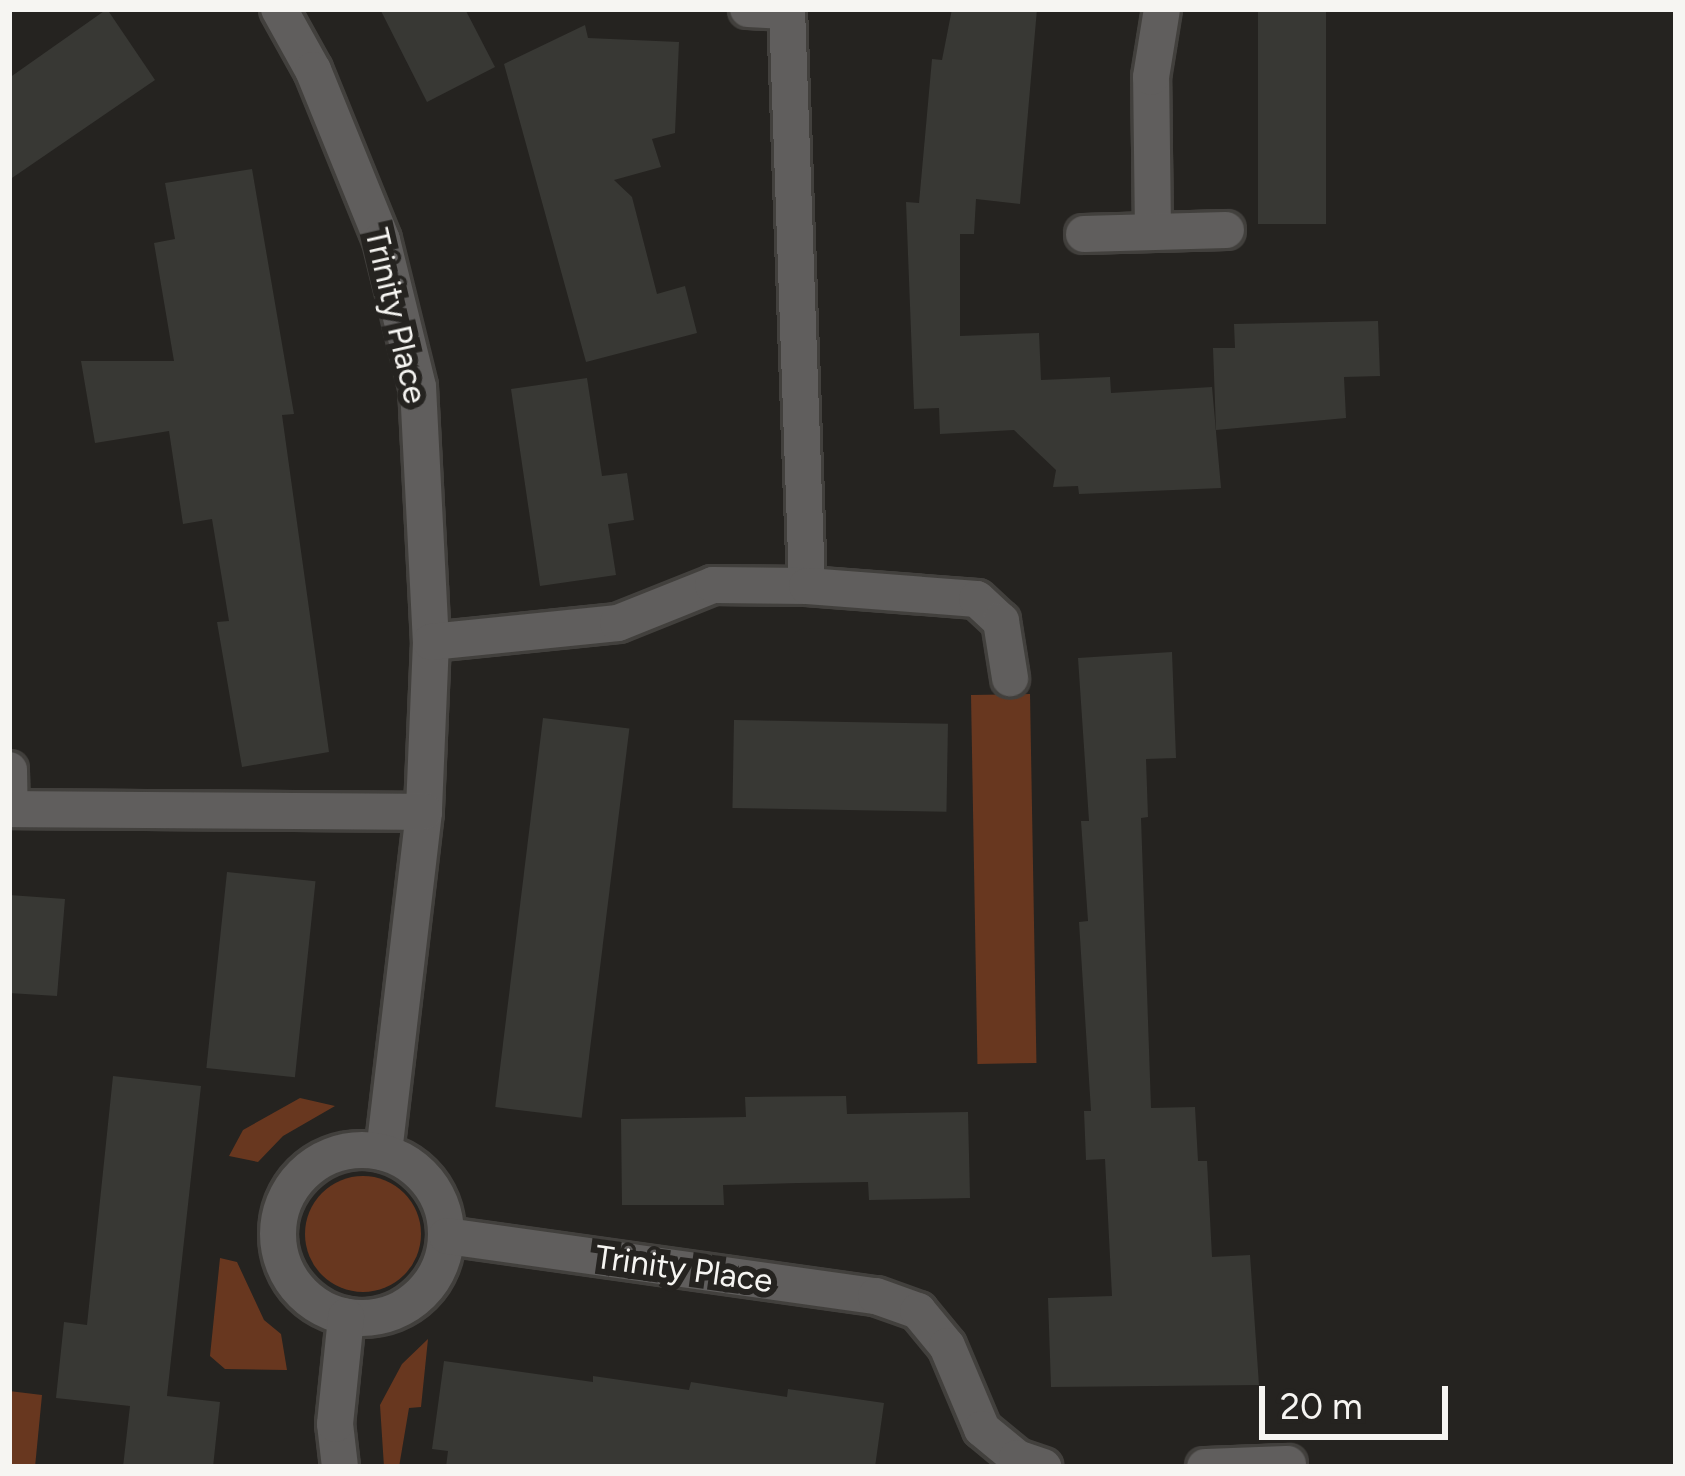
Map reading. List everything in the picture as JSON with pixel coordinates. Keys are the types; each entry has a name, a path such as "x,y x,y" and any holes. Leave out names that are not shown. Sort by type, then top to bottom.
{"street":[{"name":"Trinity Place","path":"279,9 314,70 382,240 418,387 431,643 424,812 384,1153"},
{"path":"748,9 786,10 806,586"},
{"path":"1153,232 1151,77 1162,9"},
{"path":"1084,234 1226,230"},
{"path":"431,643 618,623 713,585 806,586 977,599 1000,621 1010,678"},
{"path":"9,770 10,809 424,812"},
{"path":"348,1150 384,1153 428,1181 447,1236 434,1277 403,1308 346,1317 296,1287 281,1262 283,1203 320,1160 348,1150"},
{"name":"Trinity Place","path":"447,1236 876,1297 918,1311 947,1346 982,1429 1017,1459 1043,1467"},
{"path":"340,1467 335,1424 346,1317"},
{"path":"1205,1467 1288,1464"}],"shaded area":[{"path":"1030,694 1036,1063 977,1064 971,695"},
{"path":"300,1098 335,1106 283,1136 258,1162 229,1156 243,1130"},
{"path":"363,1176 385,1181 404,1193 416,1212 421,1234 416,1256 404,1275 385,1287 363,1292 341,1287 322,1275 310,1256 305,1234 310,1212 322,1193 341,1181"},
{"path":"220,1258 237,1262 264,1320 281,1334 287,1370 225,1369 210,1356"},
{"path":"428,1339 421,1407 409,1408 399,1467 384,1467 380,1405 402,1364"},
{"path":"9,1391 42,1395 35,1467 9,1467"}],"building":[{"path":"107,9 155,80 9,180 9,78"},
{"path":"380,9 465,9 495,67 427,102"},
{"path":"952,9 1037,9 1020,204 976,199 974,234 960,234 960,336 1039,333 1041,380 1110,377 1111,393 1212,387 1221,488 1079,494 1078,486 1053,487 1056,470 1014,430 940,434 939,408 914,409 906,202 919,203 932,59 942,60"},
{"path":"1258,9 1326,9 1326,224 1258,224"},
{"path":"585,25 588,38 679,42 675,133 652,139 661,167 614,180 632,197 657,294 685,286 697,333 586,362 504,64"},
{"path":"252,169 294,414 282,415 329,752 242,767 217,622 229,621 212,519 183,524 169,431 95,443 81,361 174,361 154,243 175,239 165,183"},
{"path":"1378,321 1380,376 1344,377 1346,418 1216,430 1213,348 1235,348 1234,324"},
{"path":"587,378 602,476 627,473 634,520 608,524 616,575 540,586 511,389"},
{"path":"1172,652 1176,758 1146,759 1148,817 1141,818 1151,1108 1195,1107 1198,1161 1207,1161 1212,1257 1250,1255 1259,1385 1051,1387 1048,1298 1112,1296 1105,1159 1086,1160 1084,1111 1091,1111 1079,922 1088,921 1081,821 1089,821 1078,658"},
{"path":"543,718 629,729 582,1118 495,1107"},
{"path":"734,720 948,724 946,812 732,808"},
{"path":"227,872 316,881 295,1077 206,1068"},
{"path":"9,895 65,899 57,996 9,993"},
{"path":"113,1076 201,1086 167,1396 220,1402 213,1467 123,1467 130,1406 56,1398 64,1322 87,1325"},
{"path":"846,1096 847,1114 968,1112 970,1198 869,1200 868,1182 798,1183 723,1185 724,1205 622,1205 621,1119 746,1117 745,1097"},
{"path":"444,1361 593,1382 593,1376 689,1390 691,1382 787,1397 788,1389 884,1403 875,1467 446,1467 448,1451 432,1449"}]}
